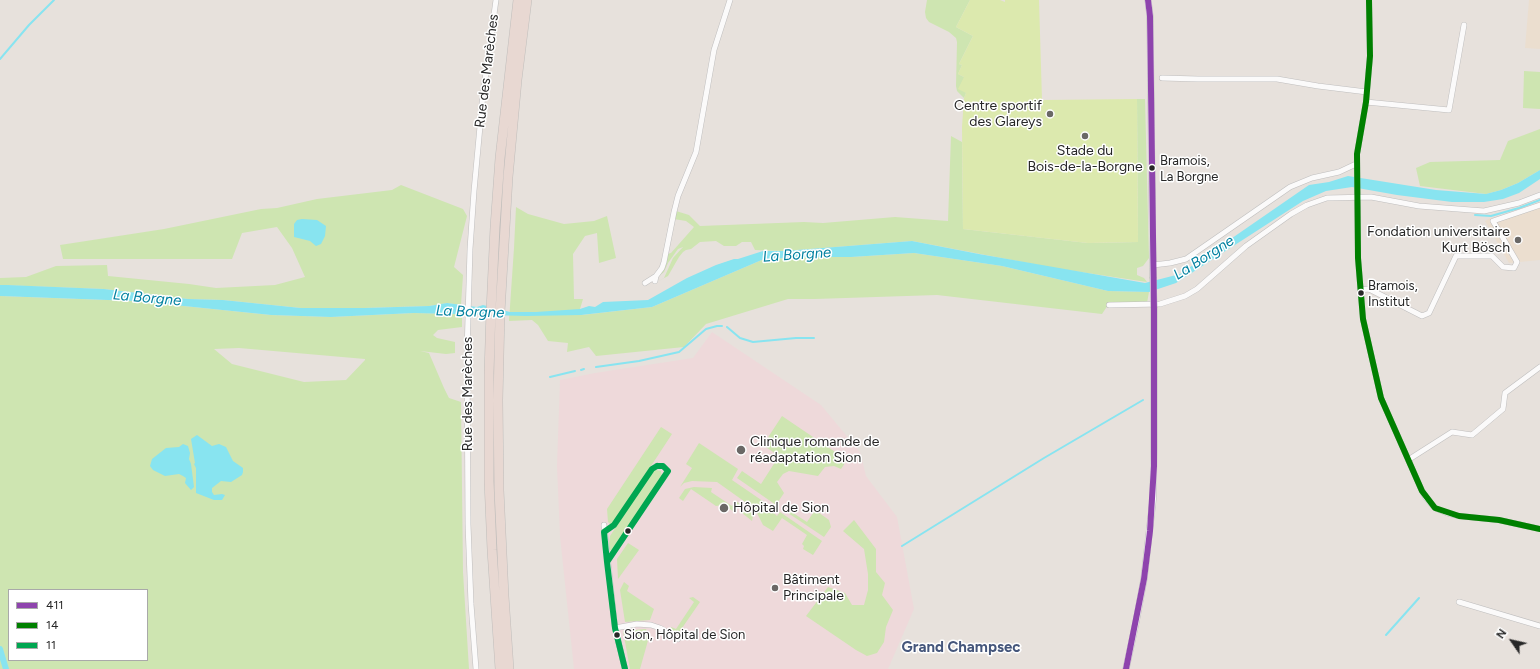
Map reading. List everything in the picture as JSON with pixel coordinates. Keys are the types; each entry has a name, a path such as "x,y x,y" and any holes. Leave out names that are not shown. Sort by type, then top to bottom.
{"highway":[{"path":"499,669 490,489 503,124 518,0"},
{"path":"498,250 527,0"},
{"path":"494,374 504,596 509,669"},
{"path":"504,596 515,669"}],"street":[{"name":"Rue des Marèches","path":"476,669 471,604 468,524 467,352 470,249 479,135 496,0"},
{"path":"645,283 655,279 664,262 678,196 696,152 714,50 730,0"},
{"path":"1126,669 1143,585 1151,518 1154,448 1154,308 1150,0"},
{"path":"1369,0 1370,38 1367,92 1358,142 1356,164 1358,258 1360,290 1366,337 1381,398 1426,498 1439,510 1459,516 1499,520 1540,529"},
{"path":"1366,102 1449,110 1464,26"},
{"path":"1162,78 1277,79 1367,92"},
{"path":"1153,265 1186,259 1290,187 1312,178 1339,172 1356,164"},
{"path":"1109,305 1160,304 1185,296 1197,289 1246,246 1290,214 1307,204 1327,198 1371,196 1419,206 1484,211 1520,203 1540,195"},
{"path":"1360,290 1369,289 1422,316 1429,313 1456,256 1492,256 1503,267 1514,268 1517,262 1493,221 1540,205"},
{"path":"1408,460 1452,432 1472,435 1503,409 1505,393 1540,367"},
{"path":"604,525 616,628 625,669"},
{"path":"1459,602 1540,626"},
{"path":"616,628 637,624 651,625 660,628 678,639"}],"shaded area":[{"path":"1529,0 1540,0 1540,49 1525,48"},
{"name":"Fondation universitaire Kurt Bösch","path":"1540,202 1540,260 1509,263 1485,221 1490,218 1499,217"},
{"name":"Hôpital de Sion","path":"712,332 821,405 860,452 866,476 897,517 914,609 888,669 574,669 560,536 557,466 560,380 693,358"}],"green space":[{"path":"927,0 970,0 956,27 973,36 959,64 962,65 958,74 964,77 966,93 964,98 957,91 956,86 956,38 949,32 929,22 926,18 925,12"},
{"name":"Centre sportif des Glareys","path":"970,0 1000,0 1005,2 1005,0 1039,0 1042,100 1137,99 1138,242 1088,243 963,229 962,127 964,98 966,93 958,89 964,77 958,74 962,65 959,64 973,36 956,27"},
{"path":"1524,71 1540,72 1540,109 1523,108"},
{"path":"1137,99 1145,99 1149,258 1143,266 1137,268 1137,275 1144,278 1147,282 1054,268 912,241 784,251 755,250 751,242 742,242 736,246 724,246 716,241 700,242 691,249 683,252 668,276 655,283 664,278 673,258 683,247 678,249 668,263 664,272 658,277 667,254 671,253 694,227 686,221 674,219 676,211 689,215 700,226 804,222 823,223 895,217 948,221 951,136 962,142 963,229 1088,243 1138,242"},
{"path":"1540,129 1540,170 1518,183 1486,194 1420,186 1416,168 1430,162 1500,160 1508,141"},
{"path":"401,185 463,209 467,216 454,267 463,275 461,305 447,303 429,306 301,308 223,300 188,299 104,289 0,285 0,278 26,277 56,266 107,265 108,276 216,288 275,285 305,277 292,248 277,227 242,233 232,259 63,259 60,245 164,229 317,199 392,190"},
{"path":"516,207 528,214 564,224 594,221 607,216 616,258 599,263 597,233 585,236 573,254 574,299 583,299 580,309 582,315 652,307 764,259 811,257 851,257 914,253 1002,266 1108,291 1149,292 1147,303 1110,302 1102,314 937,295 788,299 706,324 684,347 596,356 589,347 567,352 568,343 548,341 538,325 532,320 509,321"},
{"path":"0,296 135,301 271,315 331,317 414,313 462,314 462,327 438,330 433,335 437,338 455,342 455,353 446,354 420,351 429,353 449,398 461,402 463,572 469,669 0,669","holes":["239,348 365,359 346,380 304,382 232,364 214,349"]},
{"path":"782,416 847,460 841,469 834,466 825,467 818,476 789,471 783,474 777,482 784,493 776,505 737,478 742,471 761,484 779,456 763,445"},
{"path":"661,427 672,434 613,524 610,524 608,522 607,509"},
{"path":"699,443 738,469 732,480 773,508 772,511 777,516 780,512 822,541 813,555 803,549 804,546 802,544 807,535 782,518 773,531 763,525 755,509 717,482 692,481 684,483 680,487 692,468 686,464"},
{"path":"653,471 661,471 662,478 614,550 610,550 610,536"},
{"path":"694,487 712,488 711,492 732,506 736,501 751,512 753,516 752,521 742,513 744,510 737,505 733,511 724,505 716,506 691,489 683,501 679,498 685,489"},
{"path":"787,509 807,522 815,510 829,520 831,527 824,537 785,511"},
{"path":"854,520 876,549 876,572 885,583 882,595 893,610 886,627 884,642 877,653 867,656 806,616 828,587 845,593 852,605 864,605 868,590 868,574 864,549 843,531"},
{"path":"628,543 639,550 618,579 617,559"},
{"path":"624,582 629,586 627,591 654,609 650,620 625,622 620,590"},
{"path":"693,597 700,602 680,631 675,633 671,630 671,627 676,629 694,602 689,598"},
{"path":"646,629 649,637 640,669 630,669 623,631"}],"water":[{"name":"La Borgne","path":"1540,170 1540,179 1519,193 1503,199 1484,202 1452,202 1397,195 1352,187 1326,191 1303,201 1176,283 1149,292 1108,291 1002,266 914,253 851,257 764,259 652,307 581,315 526,316 414,313 331,317 271,315 135,301 0,296 0,285 7,285 104,289 188,299 223,300 301,308 429,306 447,303 477,307 483,305 510,312 536,312 580,309 589,306 595,307 603,302 648,300 687,278 716,265 763,251 784,251 912,241 1145,283 1180,274 1309,185 1329,182 1348,176 1436,190 1486,194 1518,183"},
{"path":"297,220 317,220 326,226 325,236 321,244 316,246 310,241 294,237 294,224"},
{"path":"197,435 212,446 219,444 226,447 233,461 243,468 242,475 231,482 221,481 212,488 214,495 225,495 222,500 214,500 196,493 196,468 194,464 191,439"},
{"path":"183,444 188,446 190,453 189,459 194,487 191,490 185,483 186,478 183,476 179,474 165,476 153,470 150,466 152,459 166,448 179,447"}],"waterway":[{"path":"0,59 29,25 54,0"},
{"path":"1475,215 1491,216 1540,200"},
{"path":"596,367 639,361 679,352 706,329 722,326"},
{"path":"727,327 740,338 753,342 814,338"},
{"path":"550,377 575,371"},
{"path":"902,546 1044,458 1143,400"},
{"path":"1386,635 1419,598"},
{"path":"0,649 6,669"}],"transit line":[{"name":"411","path":"1126,669 1144,579 1150,531 1154,466 1154,309 1150,16 1148,0"},
{"name":"14","path":"1369,0 1370,56 1366,102 1357,154 1358,258 1363,319 1381,398 1422,491 1435,508 1459,516 1499,520 1540,529"},
{"name":"11","path":"657,466 663,466 668,471 607,562 604,532 614,525 652,469 657,466"},
{"name":"11","path":"607,562 615,628 625,669"}],"place":[{"name":"Centre sportif des Glareys","path":"1050,114"},
{"name":"Stade du Bois-de-la-Borgne","path":"1085,136"},
{"name":"Bramois, La Borgne","path":"1152,168"},
{"name":"Fondation universitaire Kurt Bösch","path":"1518,240"},
{"name":"Bramois, Institut","path":"1361,293"},
{"name":"Clinique romande de réadaptation Sion","path":"741,450"},
{"name":"Hôpital de Sion","path":"724,508"},
{"name":"Bâtiment Principale","path":"775,588"},
{"name":"Sion, Hôpital de Sion","path":"617,635"}],"district":[{"name":"Grand Champsec","path":"961,648"}]}
